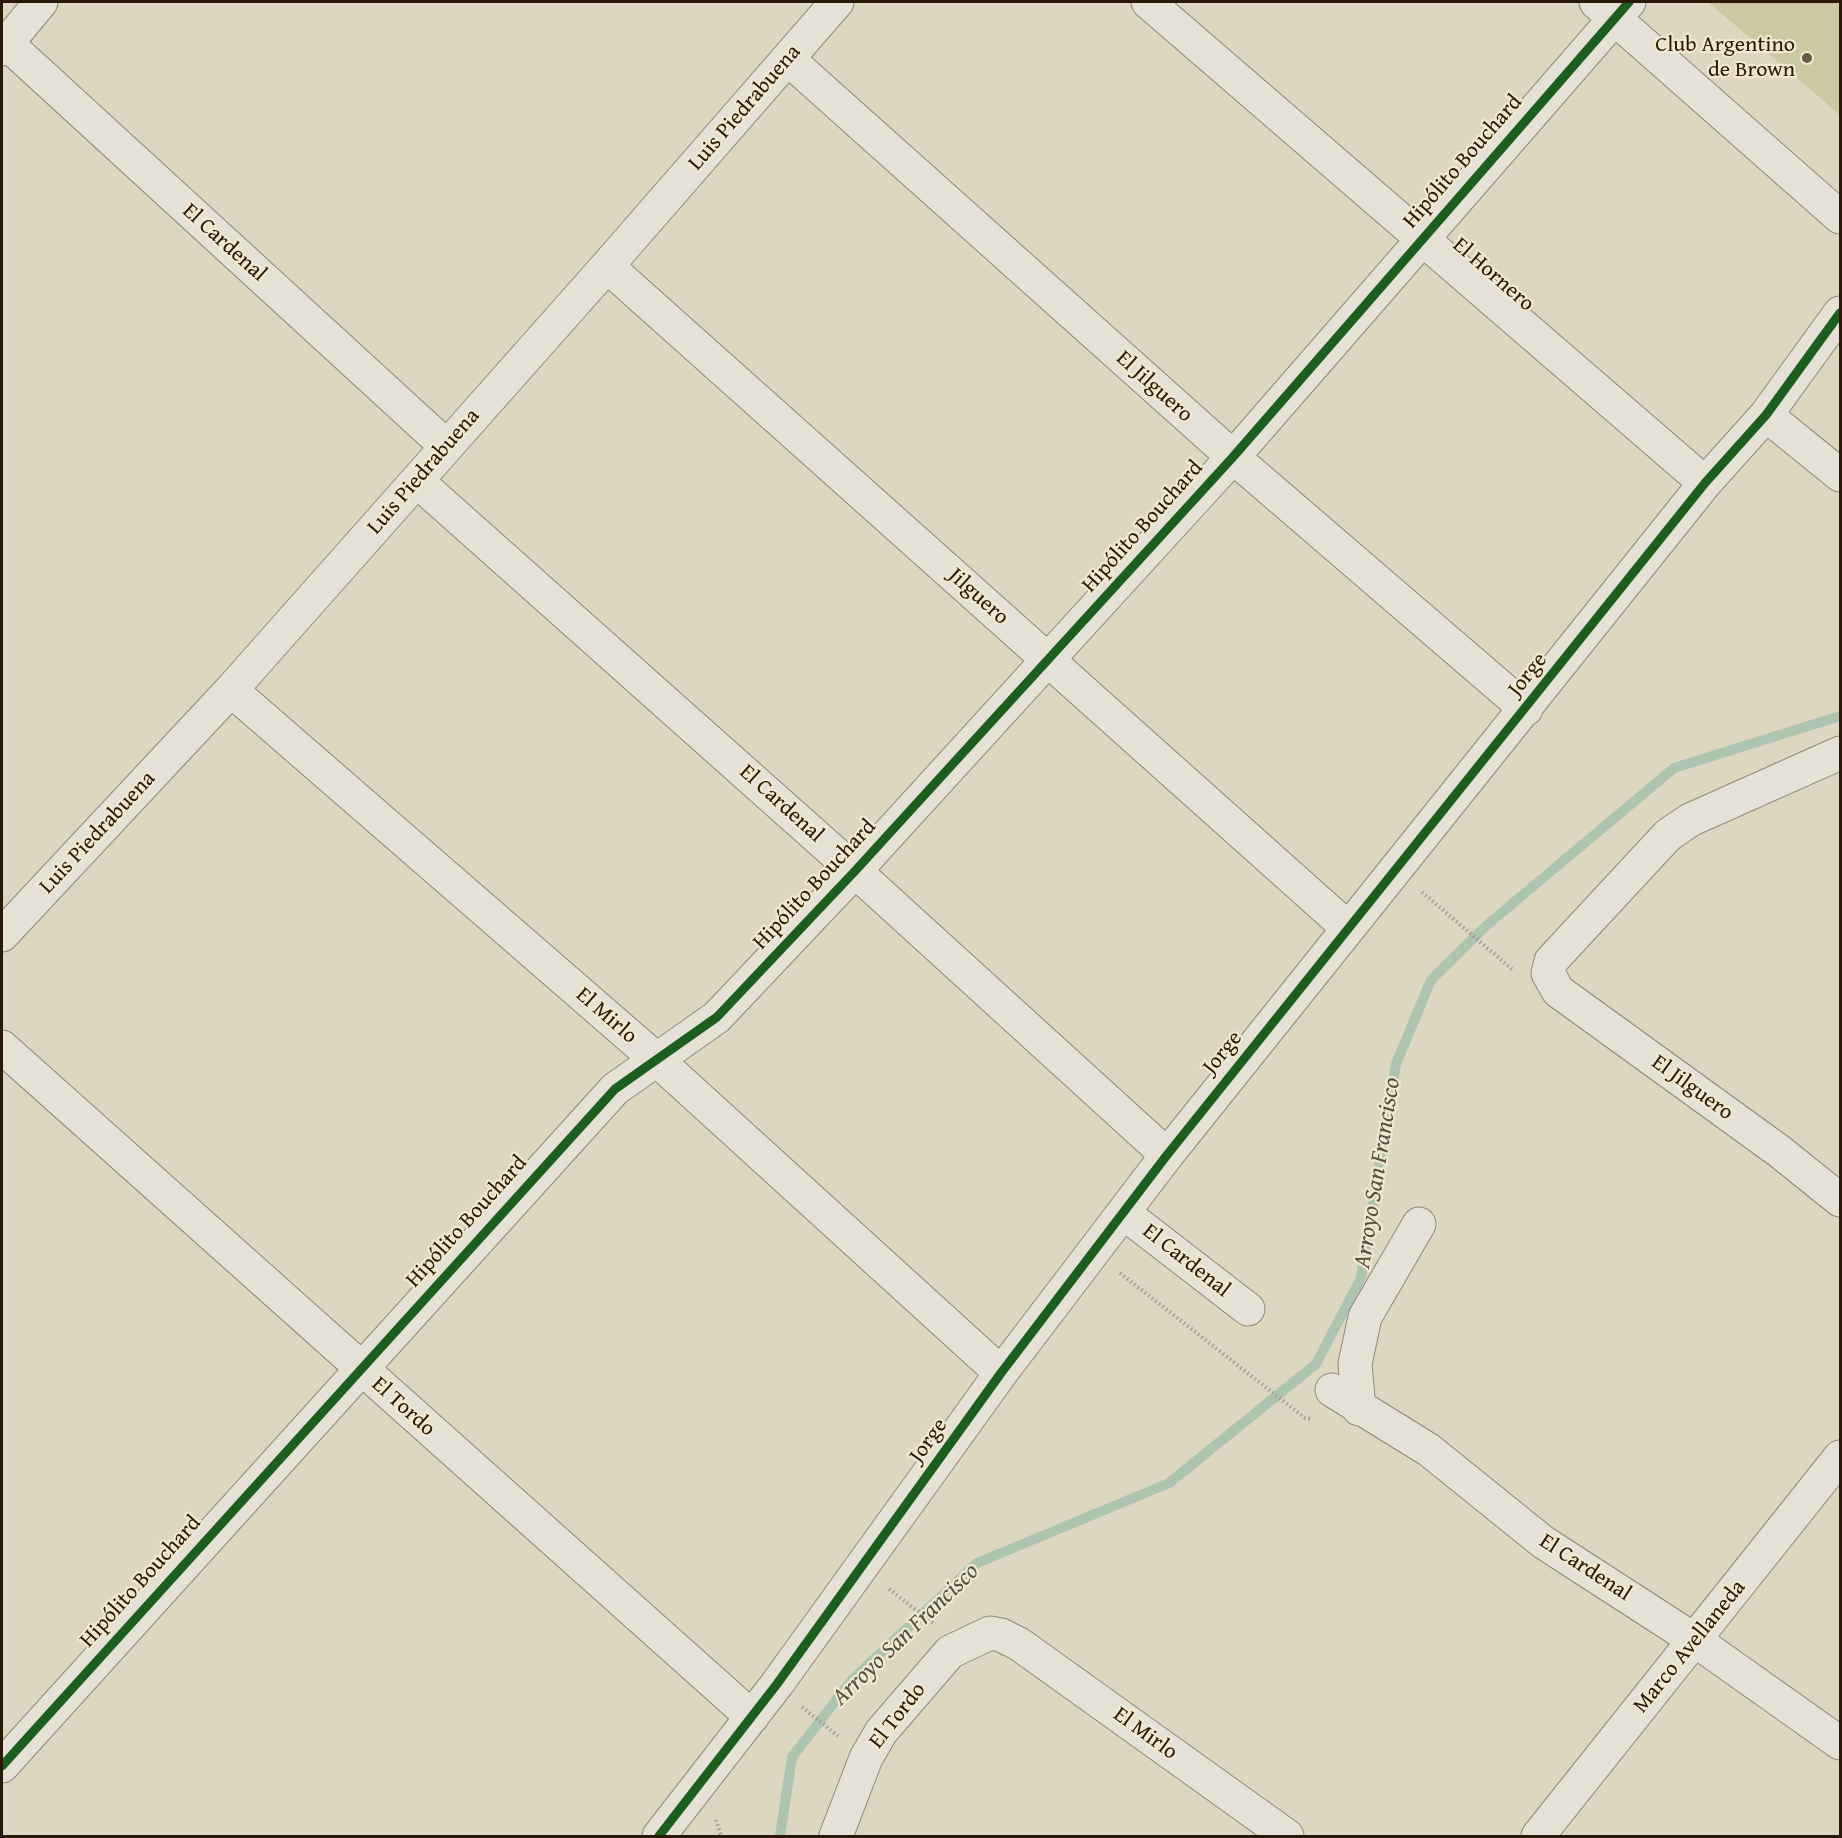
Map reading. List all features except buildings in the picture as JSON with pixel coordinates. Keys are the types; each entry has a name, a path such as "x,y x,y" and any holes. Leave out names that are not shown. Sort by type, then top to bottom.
{"street":[{"path":"3,44 41,2"},
{"name":"Luis Piedrabuena","path":"2,935 231,690 608,266 837,2"},
{"name":"El Hornero","path":"1148,2 1705,483"},
{"path":"1613,7 1840,217"},
{"name":"Hipólito Bouchard","path":"2,1767 359,1368 615,1089 717,1017 1049,660 1233,457 1422,239 1613,7"},
{"name":"El Cardenal","path":"3,44 446,446"},
{"name":"El Jilguero","path":"788,59 1233,457 1526,709"},
{"name":"Jilguero","path":"608,266 1348,928"},
{"name":"Jorge","path":"659,1836 752,1717 864,1566 1000,1373 1167,1155 1705,483 1766,415 1840,313"},
{"path":"1766,415 1840,475"},
{"name":"El Cardenal","path":"417,481 855,871 1167,1155"},
{"name":"El Mirlo","path":"231,690 656,1059 1000,1373"},
{"name":"El Jilguero","path":"1840,753 1690,820 1668,835 1551,961 1548,973 1558,991 1779,1150 1840,1200"},
{"name":"El Tordo","path":"2,1047 752,1717"},
{"name":"El Cardenal","path":"1117,1223 1248,1309"},
{"path":"1359,1409 1355,1364 1365,1317 1419,1224"},
{"name":"El Cardenal","path":"1332,1390 1359,1409 1429,1450 1543,1542 1696,1641 1840,1743"},
{"name":"Marco Avellaneda","path":"1539,1836 1696,1641 1840,1456"},
{"name":"El Tordo","path":"836,1836 866,1758 881,1732 950,1652 990,1634 1001,1635"},
{"name":"El Mirlo","path":"1001,1635 1019,1644 1287,1836"}],"path":[{"path":"1396,869 1492,953"},
{"path":"1117,1223 1120,1276 1296,1411"},
{"path":"893,1593 935,1625"},
{"path":"801,1706 866,1758"}],"shaded area":[{"name":"Club Argentino de Brown","path":"1708,2 1840,2 1840,115"}],"waterway":[{"name":"Arroyo San Francisco","path":"780,1836 792,1757 852,1680 977,1563 1169,1483 1316,1364 1361,1278 1396,1064 1431,980 1487,925 1674,768 1840,716"}],"cycle path":[{"path":"2,1766 615,1089 717,1017 855,871 1233,457 1629,2"},
{"path":"659,1836 777,1684 1001,1373 1167,1155 1705,483 1766,415 1840,313"}],"place":[{"name":"Club Argentino de Brown","path":"1807,58"}]}
